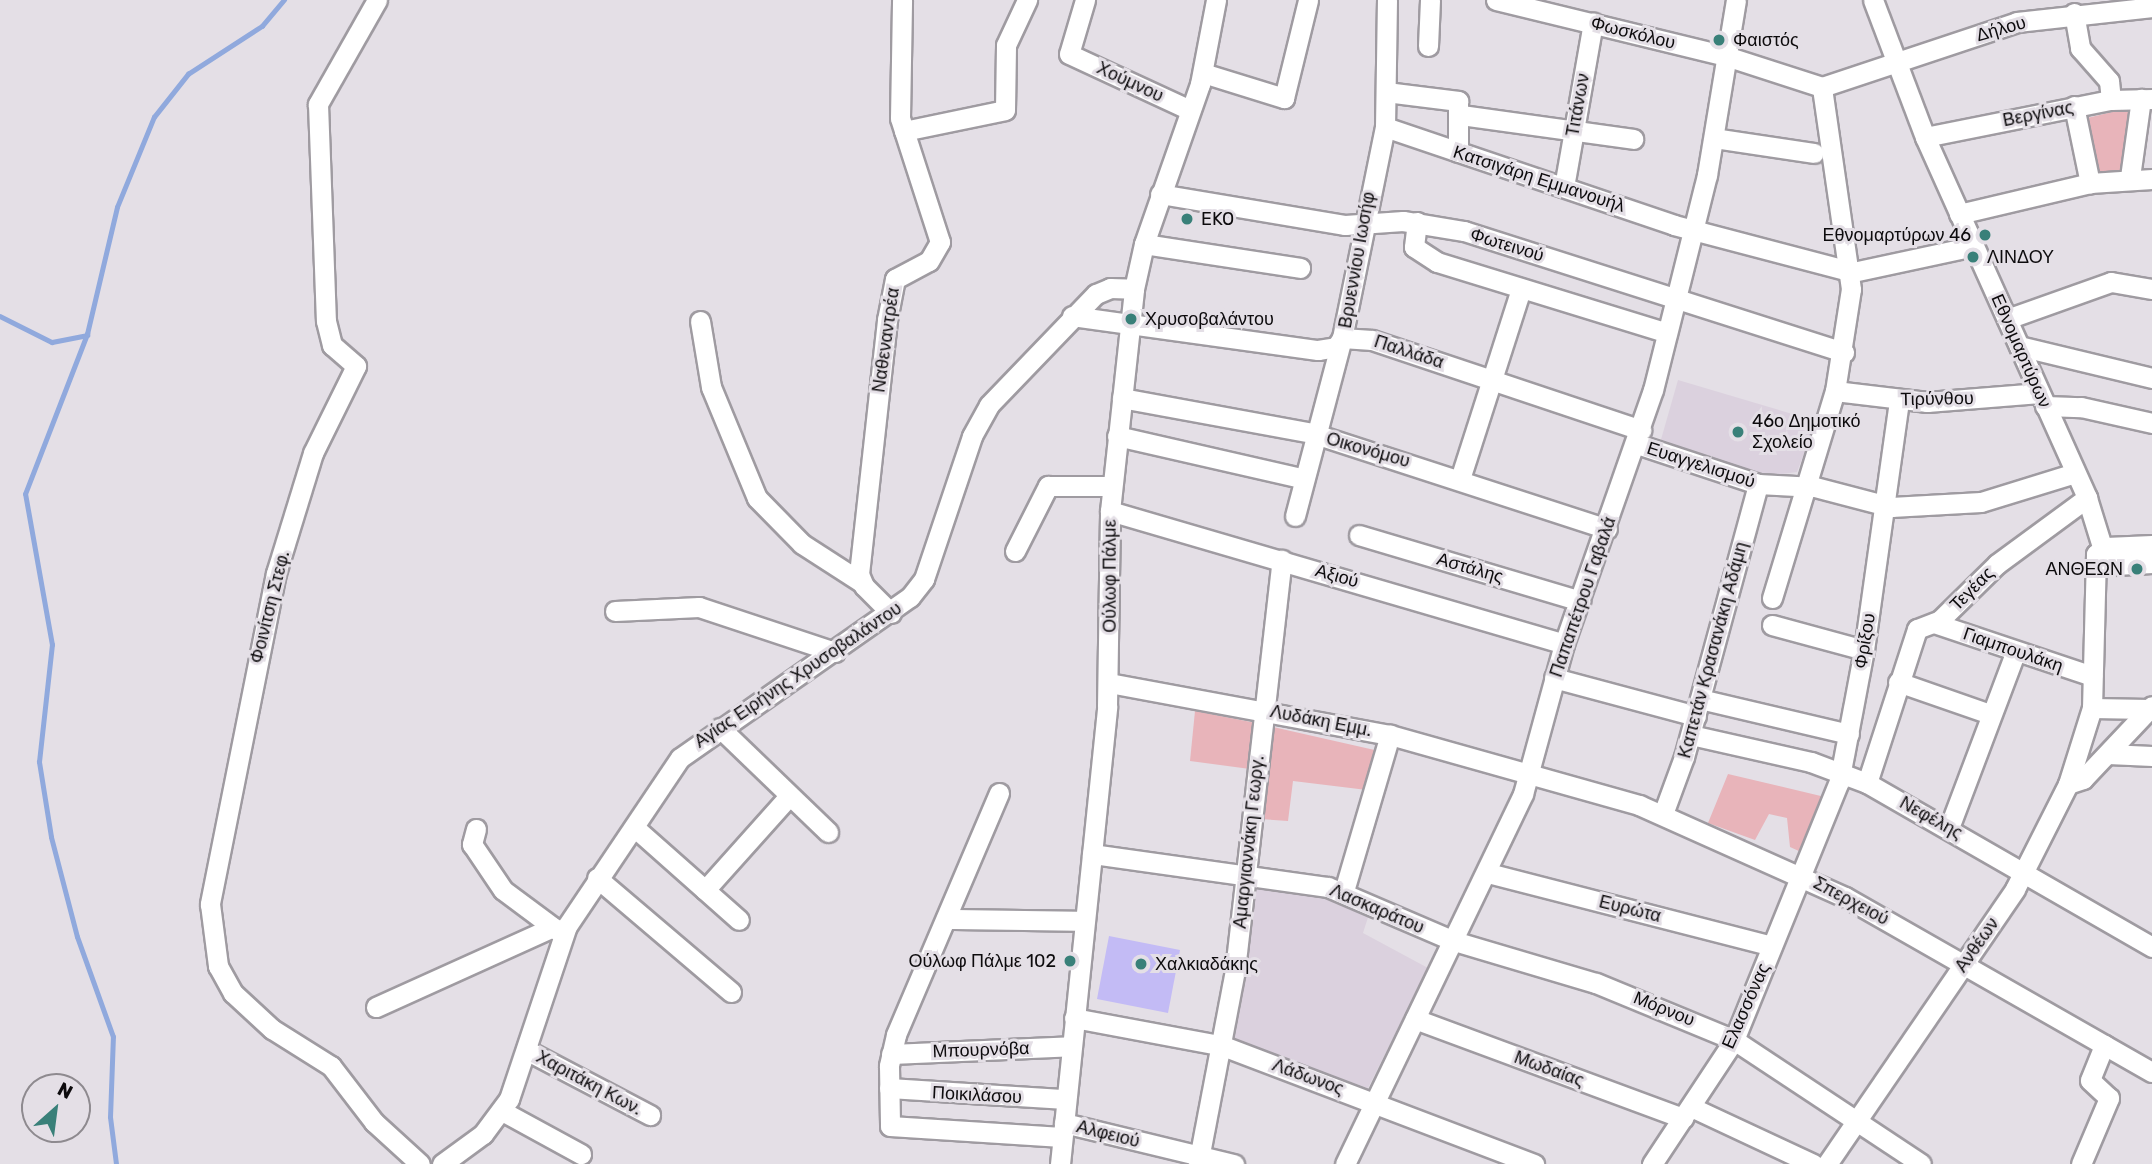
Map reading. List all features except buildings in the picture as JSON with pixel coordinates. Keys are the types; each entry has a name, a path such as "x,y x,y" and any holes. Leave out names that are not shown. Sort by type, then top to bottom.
{"street":[{"name":"Φοινίτση Στεφ.","path":"377,0 318,104 326,321 332,345 356,366 313,453 275,573 209,904 218,965 233,993 272,1030 331,1066 374,1122 420,1164"},
{"name":"Ναθεναντρέα","path":"860,582 891,291 897,277 929,261 940,242 899,110 902,0"},
{"path":"904,131 1005,110 1006,45 1027,0"},
{"name":"Χούμνου","path":"1085,0 1069,54 1190,110"},
{"name":"Ούλωφ Πάλμε","path":"1060,1164 1109,683 1110,510 1134,289 1144,244 1203,73 1216,0"},
{"path":"1203,73 1284,98 1308,0"},
{"name":"Βρυεννίου Ιωσήφ","path":"1295,516 1342,338 1362,225 1385,127 1387,0"},
{"path":"1428,46 1430,0"},
{"name":"Φωσκόλου","path":"1496,0 1729,57 1822,87"},
{"name":"Παπαπέτρου Γαβαλά","path":"1345,1164 1488,873 1529,775 1564,643 1639,437 1714,138 1736,0"},
{"name":"Εθνομαρτύρων","path":"1873,0 1925,137 2087,498 2102,557"},
{"name":"Δήλου","path":"1822,87 2017,22 2140,5"},
{"path":"2074,13 2080,48 2109,81 2111,100"},
{"name":"Τιτάνων","path":"1564,187 1593,23"},
{"path":"1772,598 1835,391 1844,352 1853,272 1822,87"},
{"path":"1386,92 1453,98 1460,103 1458,152"},
{"path":"2130,177 2147,99"},
{"name":"Βεργίνας","path":"1925,137 2074,106 2111,100 2147,99"},
{"path":"2074,106 2090,183"},
{"path":"1461,115 1573,134 1633,139"},
{"name":"Κατσιγάρη Εμμανουήλ","path":"1385,127 1692,230 1853,272"},
{"path":"1714,138 1814,153"},
{"path":"1959,214 2090,183 2130,177 2152,179"},
{"name":"Φωτεινού","path":"1160,194 1362,225 1417,222 1488,237 1844,352"},
{"path":"1417,222 1414,247 1421,254 1521,289 1665,332"},
{"path":"1144,244 1300,268"},
{"path":"1853,272 1973,246"},
{"path":"2007,319 2111,282 2152,289"},
{"name":"Αγίας Ειρήνης Χρυσοβαλάντου","path":"442,1164 476,1141 502,1111 528,1051 558,931 634,827 680,758 891,613 924,579 981,417 1072,316 1100,290 1134,289"},
{"path":"1460,479 1521,289"},
{"name":"Παλλάδα","path":"1072,316 1131,321 1318,350 1336,346 1342,338 1372,340 1492,380 1639,437"},
{"path":"700,321 711,387 757,498 818,558 860,582 891,613"},
{"path":"2019,346 2152,378"},
{"name":"Τιρύνθου","path":"1835,391 1899,401 2042,399 2152,423"},
{"name":"Οικονόμου","path":"1122,398 1315,434 1607,529"},
{"name":"Φρίξου","path":"1802,875 1842,772 1864,650 1899,401"},
{"path":"1117,436 1304,479"},
{"name":"Ευαγγελισμού","path":"1639,437 1758,484 1807,485 1884,507 1981,502 2076,473"},
{"name":"Καπετάν Κρασανάκη Αδάμη","path":"1663,814 1691,735 1758,484"},
{"path":"1015,551 1048,486 1112,486"},
{"name":"Τεγέας","path":"1867,783 1915,632 1934,623 1997,564 2087,498"},
{"name":"Αξιού","path":"1110,510 1564,643"},
{"name":"Αστάλης","path":"1359,535 1580,601"},
{"path":"2102,557 2152,545"},
{"path":"2102,557 2152,563"},
{"name":"Ανθέων","path":"1827,1164 2026,870 2068,784 2092,708 2102,557"},
{"name":"Αμαργιαννάκη Γεωργ.","path":"1198,1160 1223,1046 1282,560"},
{"path":"615,611 699,607 835,652"},
{"name":"Γιαμπουλάκη","path":"1934,623 2092,677"},
{"path":"1772,625 1864,650"},
{"path":"1949,828 2016,651"},
{"path":"1554,678 1849,734"},
{"path":"1898,682 1990,714"},
{"name":"Λυδάκη Εμμ.","path":"1109,683 1390,734 1529,775"},
{"path":"2092,708 2151,708"},
{"path":"2068,784 2083,779 2151,708"},
{"path":"720,728 828,832"},
{"path":"1344,891 1390,734"},
{"name":"Νεφέλης","path":"1691,735 1842,772 1867,783 2026,870 2152,947"},
{"path":"2108,754 2152,756"},
{"name":"Σπερχειού","path":"1529,775 1663,814 1802,875 1965,963 2152,1072"},
{"path":"889,1088 891,1054 999,793"},
{"path":"705,890 789,796"},
{"path":"634,827 739,920"},
{"path":"476,829 472,844 503,890 558,931"},
{"name":"Λασκαράτου","path":"1092,854 1344,891 1454,941"},
{"name":"Ευρώτα","path":"1488,873 1772,946"},
{"name":"Ελασσόνας","path":"1652,1164 1734,1040 1802,875"},
{"path":"597,878 731,992"},
{"path":"946,919 1084,921"},
{"path":"376,1007 558,931"},
{"name":"Μόρνου","path":"1454,941 1596,983 1734,1040 1857,1117 1921,1164"},
{"name":"Λάδωνος","path":"1074,1018 1223,1046 1375,1101 1534,1164"},
{"name":"Μωδαίας","path":"1415,1019 1687,1112 1812,1164"},
{"path":"2081,1164 2109,1098 2090,1080 2104,1045"},
{"name":"Μπουρνόβα","path":"891,1054 1072,1046"},
{"name":"Χαριτάκη Κων.","path":"528,1051 650,1115"},
{"name":"Ποικιλάσου","path":"889,1088 1066,1099"},
{"name":"Αλφειού","path":"889,1088 890,1126 1063,1130 1198,1160 1234,1164"},
{"path":"502,1111 581,1154"}],"shaded area":[{"path":"2133,107 2124,172 2096,180 2083,119"},
{"name":"46ο Δημοτικό Σχολείο","path":"1678,380 1816,421 1797,472 1765,476 1660,443"},
{"path":"1195,711 1256,723 1250,769 1190,761"},
{"path":"1273,727 1379,751 1367,790 1293,781 1288,821 1260,819"},
{"path":"1728,774 1825,797 1801,852 1790,847 1787,818 1769,814 1755,840 1708,823"},
{"path":"1255,884 1342,897 1371,908 1363,933 1428,968 1368,1088 1233,1041"}],"waterway":[{"path":"116,1164 110,1117 113,1037 77,937 51,837 39,762 52,645 25,494 87,334 117,207 154,117 188,74 262,26 284,0"},
{"path":"0,316 52,342 87,335"}],"place":[{"name":"Φαιστός","path":"1719,40"},
{"name":"EKO","path":"1187,219"},
{"name":"Εθνομαρτύρων 46","path":"1985,235"},
{"name":"ΛΙΝΔΟΥ","path":"1973,257"},
{"name":"Χρυσοβαλάντου","path":"1131,319"},
{"name":"46ο Δημοτικό Σχολείο","path":"1738,432"},
{"name":"ΑΝΘΕΩΝ","path":"2137,569"},
{"name":"Ούλωφ Πάλμε 102","path":"1070,961"},
{"name":"Χαλκιαδάκης","path":"1141,964"}]}
